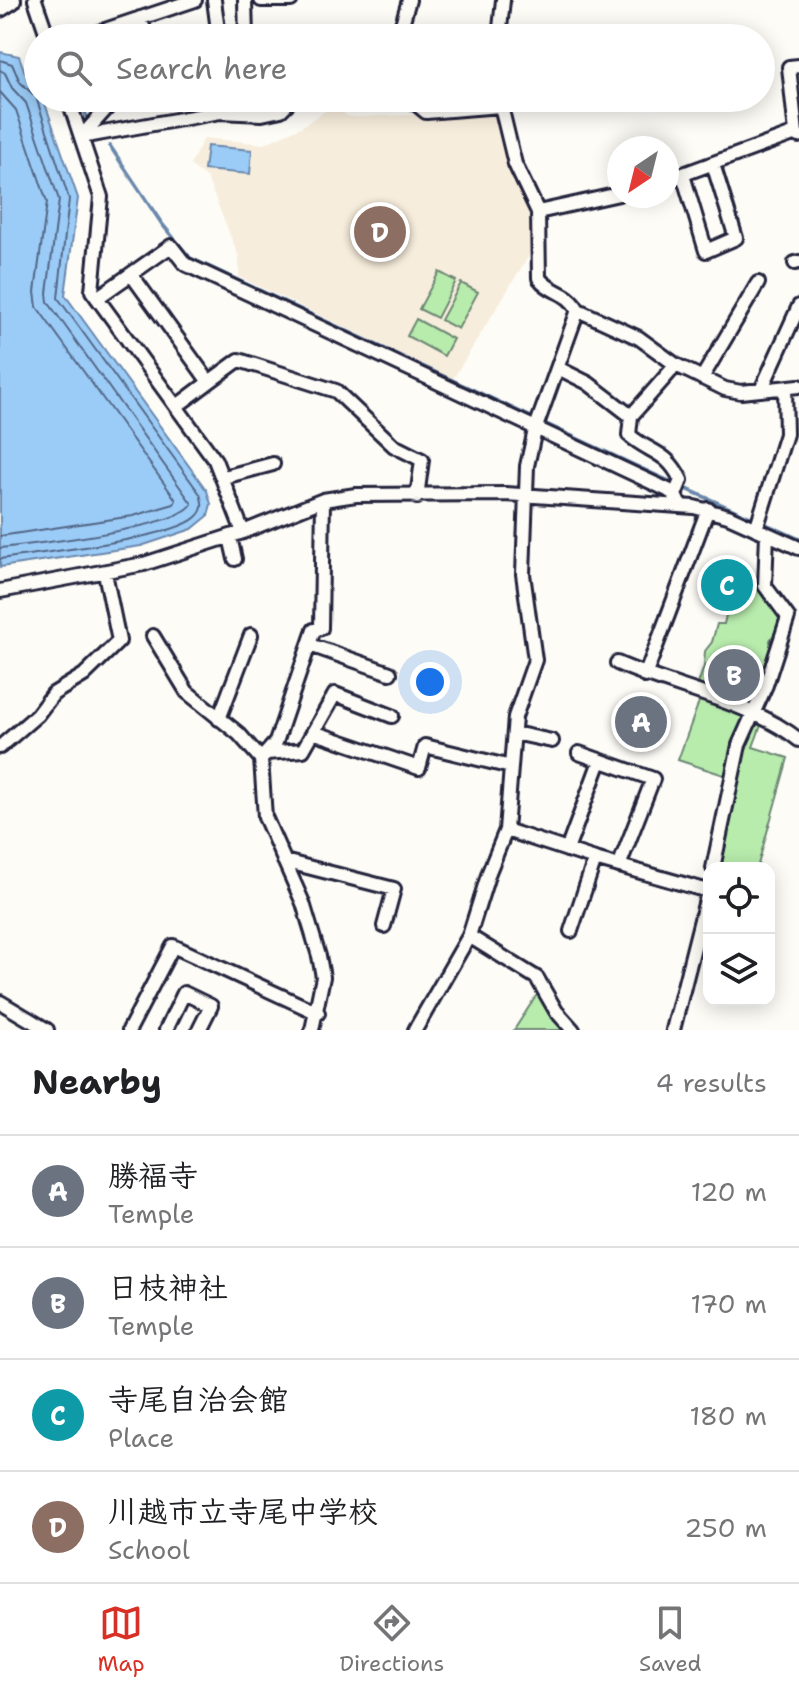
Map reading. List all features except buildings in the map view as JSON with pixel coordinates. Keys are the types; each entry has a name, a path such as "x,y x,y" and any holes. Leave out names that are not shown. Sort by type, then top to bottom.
{"street":[{"path":"0,7 9,0"},
{"path":"35,0 43,24"},
{"path":"126,24 195,0"},
{"path":"214,0 217,24"},
{"path":"245,0 246,24"},
{"path":"261,0 291,0"},
{"path":"402,24 409,0"},
{"path":"500,24 503,0"},
{"path":"140,18 142,24"},
{"path":"679,176 797,134 789,67 799,66"},
{"path":"73,112 101,197 92,291 205,444 224,477 237,534 235,559"},
{"path":"81,137 103,112"},
{"path":"81,137 220,112 272,112"},
{"path":"502,112 515,164 538,212 539,278 544,284 567,295 578,310 639,338 676,365 725,389 741,392 799,386"},
{"path":"683,175 706,251 736,238 713,164"},
{"path":"538,212 607,197"},
{"path":"97,298 171,246 185,264 677,500 708,509 799,548"},
{"path":"131,274 209,382"},
{"path":"702,378 758,283"},
{"path":"761,390 799,306"},
{"path":"415,1030 469,936 506,830 515,717 535,660 523,574 527,466 535,430 578,310"},
{"path":"177,406 239,360 336,391 394,446 422,460 417,497"},
{"path":"676,365 631,416 629,435 664,455 677,471 681,480 677,500"},
{"path":"558,368 588,383 631,416"},
{"path":"714,862 739,745 793,618 765,586 761,531 786,434 785,388"},
{"path":"224,477 273,464"},
{"path":"0,591 105,573 164,559 323,500 356,495 525,495 677,500"},
{"path":"312,1030 318,1013 323,977 307,915 265,817 264,756 276,742 314,630 321,628 323,500"},
{"path":"645,676 708,509"},
{"path":"0,747 37,715 53,694 84,675 119,641 105,573"},
{"path":"219,719 251,635"},
{"path":"153,636 187,692 264,756"},
{"path":"310,645 390,673"},
{"path":"617,663 781,725 799,740"},
{"path":"264,756 303,750 335,694 392,716"},
{"path":"313,732 419,768 425,746 511,767"},
{"path":"514,733 552,741"},
{"path":"579,753 653,779 619,866"},
{"path":"567,850 600,761"},
{"path":"506,830 595,859 703,888"},
{"path":"571,931 595,859"},
{"path":"284,861 394,889 384,926"},
{"path":"673,1030 703,913"},
{"path":"469,936 537,978 556,1011 573,1030"},
{"path":"129,1030 173,946 318,1013"},
{"path":"166,1030 184,993 211,1006 199,1030"},
{"path":"0,1002 47,1030"}],"shaded area":[{"path":"324,112 342,112 356,117 498,112 531,211 531,252 453,379 239,277 239,257 207,178 190,165 204,138 264,144 301,127"}],"green space":[{"path":"439,272 456,281 437,318 419,309"},
{"path":"461,283 478,292 458,329 441,320"},
{"path":"416,319 453,339 444,356 407,336"},
{"path":"759,587 773,600 780,618 770,640 769,661 759,678 760,686 750,705 746,705 696,690 705,651 712,642 717,624 724,624 733,601 740,592"},
{"path":"700,699 748,715 727,776 678,760"},
{"path":"752,719 763,720 753,747 788,758 759,862 718,862 736,765"},
{"path":"540,990 568,1030 514,1030"}],"water":[{"path":"0,52 19,56 24,70 24,112 48,112 78,198 65,295 207,491 211,504 208,516 192,529 141,546 0,567"},
{"path":"207,146 252,150 250,174 204,170"}],"waterway":[{"path":"85,112 87,119"},
{"path":"110,146 162,224 190,258 799,539"}],"place":[{"name":"川越市立寺尾中学校","path":"380,232"},
{"name":"寺尾自治会館","path":"727,585"},
{"name":"日枝神社","path":"734,675"},
{"name":"勝福寺","path":"641,722"}]}
